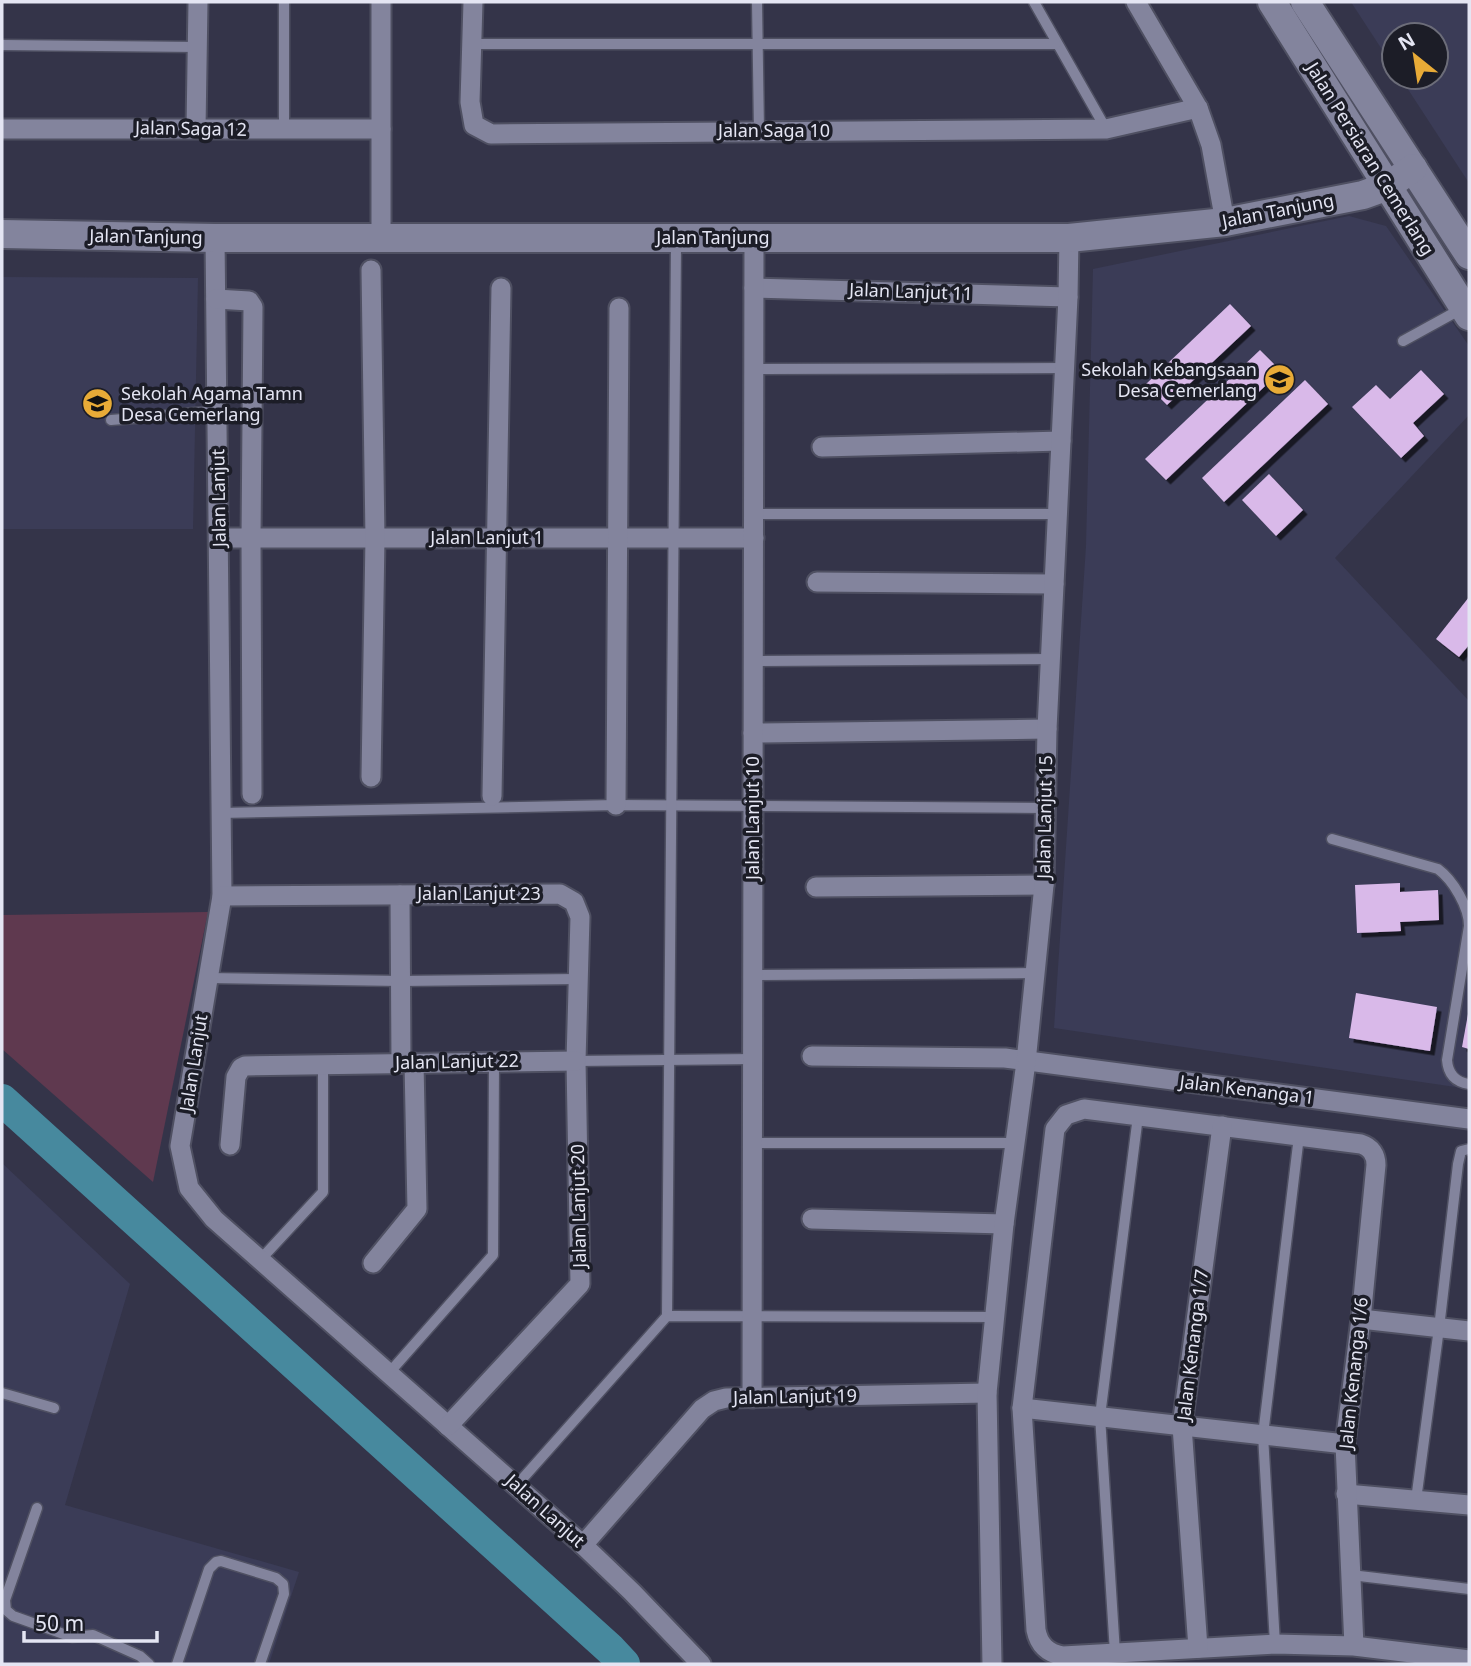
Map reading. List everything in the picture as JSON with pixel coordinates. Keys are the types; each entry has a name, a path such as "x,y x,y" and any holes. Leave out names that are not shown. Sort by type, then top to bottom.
{"street":[{"path":"196,128 198,2"},
{"path":"381,2 381,237"},
{"name":"Jalan Saga 10","path":"473,2 470,102 474,125 491,134 1107,129 1198,108"},
{"path":"1136,2 1198,108 1211,145 1225,222"},
{"name":"Jalan Persiaran Cemerlang","path":"1272,2 1466,312"},
{"name":"Jalan Persiaran Cemerlang","path":"1305,2 1469,255"},
{"name":"Jalan Saga 12","path":"2,130 381,129"},
{"name":"Jalan Tanjung","path":"2,234 215,238 1069,238 1225,222 1363,195 1388,186 1413,168"},
{"name":"Jalan Lanjut","path":"215,238 222,897 180,1146 189,1188 214,1219 583,1545 701,1664"},
{"name":"Jalan Lanjut 10","path":"752,1398 754,238"},
{"name":"Jalan Lanjut 15","path":"992,1664 987,1394 1044,885 1047,729 1069,238"},
{"path":"371,270 375,538 371,777"},
{"path":"492,796 501,288"},
{"name":"Jalan Lanjut 11","path":"754,288 1068,297"},
{"path":"216,299 249,301 253,307 252,794"},
{"path":"616,805 620,308"},
{"path":"822,447 1061,442"},
{"name":"Jalan Lanjut 1","path":"220,538 754,538"},
{"path":"817,582 1054,584"},
{"path":"753,733 1047,729"},
{"path":"816,887 1044,885"},
{"name":"Jalan Lanjut 23","path":"222,897 560,894 574,902 580,917 576,1061"},
{"path":"373,1263 417,1209 401,981 400,895"},
{"name":"Jalan Kenanga 1","path":"812,1056 1005,1058 1469,1119"},
{"name":"Jalan Lanjut 22","path":"230,1145 236,1077 241,1068 250,1065 576,1061"},
{"name":"Jalan Lanjut 20","path":"448,1426 580,1284 576,1061"},
{"path":"1299,1136 1079,1110 1066,1115 1055,1129 1022,1408 1038,1638 1048,1651 1063,1656 1276,1644 1354,1646 1469,1660"},
{"name":"Jalan Kenanga 1/7","path":"1198,1648 1182,1426 1222,1126"},
{"name":"Jalan Kenanga 1/6","path":"1299,1136 1365,1145 1374,1155 1376,1165 1345,1444 1354,1646"},
{"path":"812,1219 1004,1224"},
{"path":"1361,1319 1469,1331"},
{"name":"Jalan Lanjut 19","path":"583,1545 702,1409 714,1401 726,1398 987,1394"},
{"path":"1022,1408 1345,1444"},
{"path":"1346,1494 1469,1505"}],"lane":[{"path":"284,2 284,131"},
{"path":"757,2 759,131"},
{"path":"1034,2 1107,129"},
{"path":"472,44 1056,44"},
{"path":"2,45 198,47"},
{"path":"516,1486 667,1316 676,238"},
{"path":"1403,341 1466,312"},
{"path":"754,369 1065,369"},
{"path":"111,420 218,411"},
{"path":"754,514 1057,514"},
{"path":"753,662 1050,659"},
{"path":"221,813 616,805 1046,808"},
{"path":"1332,839 1437,869 1446,875 1460,899 1467,913 1469,926 1448,1068 1458,1081 1469,1084"},
{"path":"753,975 1036,973"},
{"path":"208,978 401,981 578,979"},
{"name":"Jalan Lanjut 22","path":"576,1061 753,1059"},
{"path":"389,1373 493,1255 494,1062"},
{"path":"261,1259 323,1192 323,1064"},
{"path":"1115,1653 1100,1416 1138,1116"},
{"path":"1276,1644 1263,1435 1299,1136"},
{"path":"753,1143 1016,1143"},
{"path":"1416,1500 1458,1164 1461,1151 1469,1149"},
{"path":"667,1316 752,1314 995,1317"},
{"path":"2,1393 54,1408"},
{"path":"37,1508 5,1600 6,1609 13,1616 72,1637 93,1635 140,1656 149,1664"},
{"path":"177,1664 209,1569 221,1561 276,1578 283,1584 284,1594 260,1664"},
{"path":"1352,1575 1469,1589"}],"shaded area":[{"path":"1351,2 1469,2 1469,183 1409,91 1450,91 1450,21 1380,21 1380,47"},
{"path":"1349,216 1386,226 1469,346 1469,415 1335,558 1469,701 1469,1089 1054,1028 1086,546 1093,269"},
{"name":"Sekolah Agama Tamn Desa Cemerlang","path":"2,277 198,278 193,529 2,529"},
{"path":"208,912 153,1182 2,1049 2,915"},
{"path":"2,1163 130,1284 65,1505 299,1572 269,1664 2,1664"}],"building":[{"path":"1230,304 1251,326 1167,405 1146,384"},
{"path":"1260,350 1281,371 1166,480 1145,459"},
{"path":"1421,370 1444,394 1413,423 1424,436 1401,458 1352,407 1376,385 1390,399"},
{"path":"1305,380 1328,404 1224,502 1202,478"},
{"path":"1269,474 1303,510 1276,536 1242,500"},
{"path":"1469,597 1469,645 1459,657 1436,639"},
{"path":"1400,883 1400,892 1438,890 1439,920 1400,922 1401,931 1357,933 1355,885"},
{"path":"1356,993 1437,1007 1430,1051 1349,1038"},
{"path":"1469,1014 1469,1049 1462,1047"}],"waterway":[{"path":"2,1100 624,1664"}],"place":[{"name":"Sekolah Kebangsaan Desa Cemerlang","path":"1280,380"},
{"name":"Sekolah Agama Tamn Desa Cemerlang","path":"98,404"}]}
